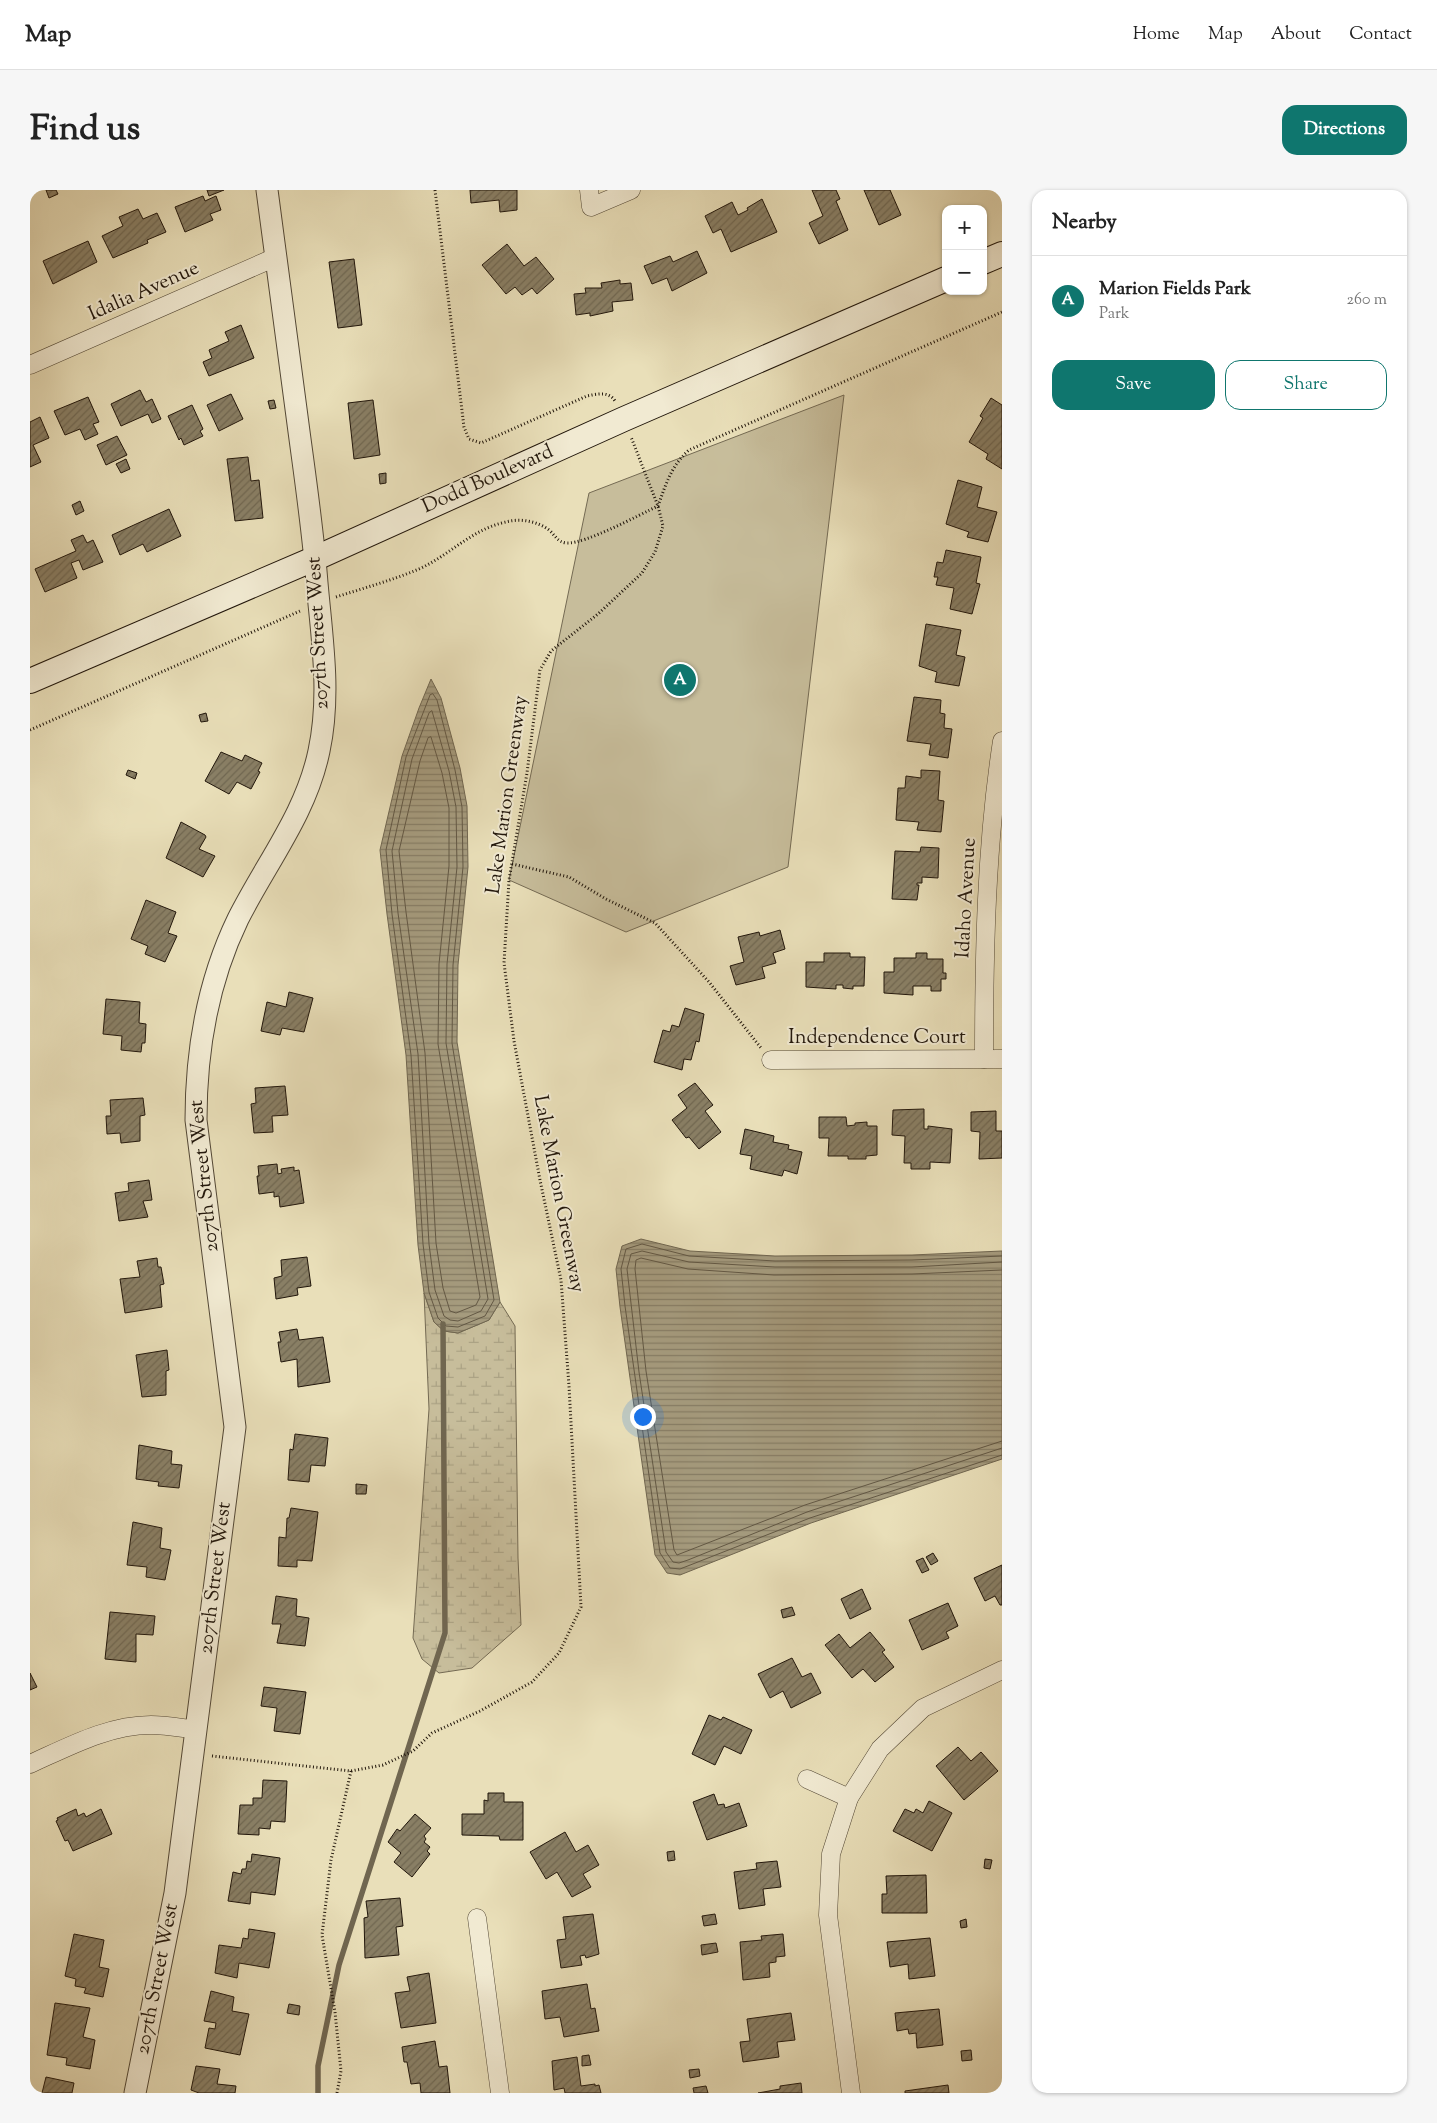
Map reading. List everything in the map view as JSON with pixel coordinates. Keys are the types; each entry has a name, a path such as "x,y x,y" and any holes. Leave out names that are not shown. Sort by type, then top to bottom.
{"main road":[{"path":"987,260 1002,254"},
{"name":"Dodd Boulevard","path":"30,681 316,558 624,419 942,281"}],"street":[{"name":"207th Street West","path":"135,2093 175,1892 235,1427 196,1120 196,1085 203,1021 224,952 238,919 294,822 304,799 317,758 325,701 326,674 316,558 267,190"},
{"path":"590,198 631,190"},
{"name":"Idalia Avenue","path":"30,365 276,257"},
{"name":"Idaho Avenue","path":"984,1059 986,908 996,779 1002,741"},
{"name":"Independence Court","path":"771,1060 1002,1059"},
{"path":"851,2093 828,1914 831,1854 849,1798 880,1749 923,1708 1002,1670"},
{"path":"30,1764 88,1738 130,1727 149,1725 197,1730"},
{"path":"807,1779 849,1798"},
{"path":"477,1918 500,2093"}],"path":[{"name":"Lake Marion Greenway","path":"194,1754 352,1771 383,1765 413,1752 432,1732 480,1711 532,1682 559,1653 581,1607 569,1386 561,1280 516,1050 504,963 510,880 527,773 540,670 552,651 598,614 642,573 655,552 663,526 658,506 624,419 613,398 602,393 587,396 480,443 469,439 464,427 435,190"},
{"path":"30,730 319,603 419,569 442,557 467,538 506,522 533,521 549,530 559,541 569,543 583,540 658,506 677,460 689,450 1002,312"},
{"path":"512,864 569,877 606,899 655,923 709,982 771,1060"},
{"path":"337,2093 341,2071 336,2012 322,1936 330,1870 352,1771"}],"green space":[{"path":"844,395 788,867 626,932 509,880 589,493"},
{"path":"424,1293 434,1322 444,1331 458,1333 489,1320 500,1302 515,1326 518,1558 521,1625 472,1668 439,1673 422,1659 413,1638 429,1409"}],"water":[{"path":"431,679 441,698 460,768 467,806 468,867 458,965 457,1042 500,1302 489,1320 458,1333 444,1331 434,1322 424,1293 418,1245 406,1055 380,850 402,756"},
{"path":"641,1239 690,1251 775,1256 912,1255 1002,1251 1002,1459 811,1523 680,1575 667,1573 655,1555 616,1269 622,1246"}],"building":[{"path":"46,190 56,190 58,194 49,198"},
{"path":"207,190 224,190 209,196"},
{"path":"470,190 517,190 517,210 500,212 499,200 471,203"},
{"path":"812,190 836,190 840,199 836,201 848,230 819,244 809,223 823,216"},
{"path":"864,190 890,190 901,215 879,225"},
{"path":"203,196 205,201 216,196 221,210 210,214 213,220 185,232 175,207"},
{"path":"762,199 777,232 731,252 721,229 713,233 705,216 732,202 738,215"},
{"path":"138,209 143,219 157,213 166,232 147,240 148,243 113,258 102,236 123,226 119,217"},
{"path":"88,241 97,262 53,284 43,261"},
{"path":"507,244 524,266 536,257 554,279 537,294 532,288 522,295 515,287 506,294 482,265"},
{"path":"697,251 707,273 672,291 667,278 652,284 644,266 670,256 673,262"},
{"path":"354,259 362,325 338,328 329,262"},
{"path":"620,280 620,284 631,283 633,300 612,302 613,311 590,316 590,313 576,315 574,294 586,293 585,288 602,288 601,283"},
{"path":"241,325 254,358 209,376 203,362 212,358 209,350 229,341 225,332"},
{"path":"140,390 146,402 152,399 161,419 152,423 148,414 121,426 111,404"},
{"path":"231,394 243,419 219,431 207,405"},
{"path":"88,397 99,422 93,424 98,434 85,440 80,429 65,435 54,411"},
{"path":"991,398 1002,405 1002,469 986,459 988,454 969,442 983,418 980,416"},
{"path":"274,400 276,408 270,409 268,401"},
{"path":"373,400 380,455 354,459 348,403"},
{"path":"192,405 203,429 200,431 203,436 184,445 181,438 179,440 168,416"},
{"path":"40,417 49,438 33,445 41,462 30,467 30,422"},
{"path":"117,436 127,455 106,465 97,445"},
{"path":"248,457 251,481 259,480 263,518 235,521 227,459"},
{"path":"126,459 130,469 121,473 116,464"},
{"path":"386,473 386,483 380,484 379,474"},
{"path":"958,480 982,487 977,507 997,512 988,542 967,537 969,532 946,524"},
{"path":"80,501 84,511 76,515 72,505"},
{"path":"169,509 181,536 147,552 143,544 120,555 112,535"},
{"path":"83,535 87,543 93,540 103,562 83,570 79,560 71,563 77,578 45,592 35,569 76,551 71,540"},
{"path":"946,550 981,557 976,583 980,584 972,614 950,609 954,588 936,585 938,577 934,577 937,562 943,563"},
{"path":"926,624 961,630 956,655 965,657 959,686 935,682 937,672 919,666"},
{"path":"914,697 941,700 940,713 945,714 944,728 952,729 948,758 929,755 931,744 907,741"},
{"path":"206,713 208,721 201,722 199,715"},
{"path":"221,752 242,761 245,755 262,763 258,771 260,772 251,789 237,782 229,794 205,781"},
{"path":"128,770 137,773 135,779 126,775"},
{"path":"921,770 940,771 938,800 944,801 941,832 917,830 919,822 896,820 898,788 905,788 906,776 921,778"},
{"path":"181,822 205,835 206,837 199,849 215,856 203,877 166,858"},
{"path":"921,847 939,848 938,878 922,877 922,883 917,883 919,885 917,900 892,899 895,851 920,852"},
{"path":"146,900 176,912 168,933 177,936 165,962 145,954 148,946 131,939"},
{"path":"780,930 785,949 773,953 776,963 762,967 765,978 736,985 730,966 744,962 738,937 759,932 760,936"},
{"path":"824,953 850,953 850,957 865,957 864,986 853,986 853,989 843,988 843,985 836,985 836,989 806,987 806,962 824,962"},
{"path":"916,953 927,953 927,959 943,959 943,973 946,973 946,979 941,979 941,991 931,991 931,986 913,986 913,995 884,993 884,972 894,972 894,958 916,958"},
{"path":"289,992 313,998 304,1032 282,1028 280,1035 261,1031 267,1002 286,1007"},
{"path":"106,999 140,1002 139,1023 146,1024 145,1043 142,1043 141,1052 121,1050 122,1036 103,1034"},
{"path":"685,1008 704,1014 699,1042 696,1041 691,1060 684,1059 682,1070 654,1062 663,1030 670,1032 672,1025 679,1027"},
{"path":"695,1083 713,1105 705,1111 721,1132 699,1149 689,1137 686,1138 672,1120 687,1108 678,1095"},
{"path":"285,1086 288,1115 272,1116 273,1132 254,1133 251,1104 256,1103 255,1088"},
{"path":"143,1098 145,1115 140,1116 140,1141 121,1143 120,1133 107,1134 106,1116 111,1116 110,1100"},
{"path":"924,1109 924,1129 928,1129 928,1126 952,1129 950,1163 930,1162 930,1169 911,1169 911,1163 904,1163 905,1136 892,1135 893,1110"},
{"path":"996,1111 996,1131 1002,1131 1002,1158 979,1159 980,1132 971,1131 971,1112"},
{"path":"819,1117 846,1117 847,1126 867,1122 867,1126 877,1126 877,1155 866,1156 866,1159 848,1159 848,1156 828,1156 829,1138 819,1138"},
{"path":"745,1129 774,1136 773,1142 789,1145 788,1149 802,1152 797,1174 784,1170 782,1176 750,1169 752,1156 740,1154"},
{"path":"277,1164 278,1174 282,1173 281,1169 294,1167 294,1171 299,1170 304,1203 280,1207 279,1196 274,1197 274,1192 259,1194 258,1166"},
{"path":"149,1180 152,1200 143,1201 148,1217 119,1221 115,1193 129,1191 128,1183"},
{"path":"307,1257 311,1286 297,1288 298,1295 276,1299 274,1278 282,1276 281,1260"},
{"path":"157,1258 158,1267 161,1267 164,1284 160,1285 162,1307 125,1313 120,1279 140,1277 137,1261"},
{"path":"297,1329 299,1340 323,1337 330,1382 298,1387 297,1359 281,1362 278,1342 281,1342 279,1332"},
{"path":"167,1350 169,1370 166,1371 166,1395 142,1397 136,1355"},
{"path":"295,1434 328,1438 325,1466 311,1465 309,1482 288,1480 290,1449 293,1450"},
{"path":"139,1445 172,1451 171,1464 182,1465 179,1488 158,1486 159,1482 136,1479"},
{"path":"356,1484 367,1485 366,1494 356,1494"},
{"path":"291,1508 318,1512 312,1561 297,1560 297,1567 278,1566 279,1537 286,1538 287,1518 289,1518"},
{"path":"133,1522 162,1528 160,1548 171,1550 165,1580 146,1577 147,1567 127,1565"},
{"path":"933,1553 938,1561 931,1565 926,1557"},
{"path":"923,1558 929,1570 922,1573 916,1561"},
{"path":"1002,1565 1002,1605 1000,1605 995,1596 985,1601 974,1578"},
{"path":"862,1589 871,1609 850,1619 841,1599"},
{"path":"276,1596 297,1599 296,1616 309,1618 305,1646 277,1643 281,1624 272,1624"},
{"path":"948,1603 958,1626 946,1632 949,1638 922,1650 909,1620"},
{"path":"792,1607 795,1615 783,1618 781,1610"},
{"path":"110,1612 155,1616 153,1635 136,1634 136,1662 105,1659"},
{"path":"870,1632 885,1650 882,1652 894,1667 875,1682 863,1669 852,1678 825,1645 839,1634 850,1648"},
{"path":"792,1658 802,1677 811,1673 821,1693 791,1708 783,1691 770,1698 758,1674"},
{"path":"30,1673 37,1687 30,1690"},
{"path":"264,1687 306,1692 300,1734 274,1731 277,1708 261,1706"},
{"path":"709,1715 721,1720 723,1717 752,1730 741,1754 724,1746 715,1765 692,1754"},
{"path":"958,1747 971,1761 981,1752 998,1771 964,1800 936,1766"},
{"path":"263,1780 287,1781 285,1822 271,1821 270,1829 259,1828 259,1835 238,1834 240,1805 253,1805 253,1798 262,1798"},
{"path":"488,1793 504,1793 504,1802 523,1802 523,1840 500,1840 499,1836 462,1835 462,1814 484,1814 484,1800 488,1801"},
{"path":"714,1794 718,1805 724,1804 725,1808 739,1803 747,1826 707,1840 693,1802"},
{"path":"929,1801 952,1813 932,1851 893,1831 905,1809 914,1813 916,1809 923,1813"},
{"path":"76,1809 78,1816 84,1813 86,1817 101,1809 112,1834 73,1851 68,1840 65,1841 56,1821 58,1820 57,1818"},
{"path":"415,1814 431,1828 424,1836 426,1839 424,1842 430,1847 427,1851 430,1854 412,1877 394,1862 401,1853 388,1842 397,1829 400,1831"},
{"path":"565,1832 576,1852 588,1845 599,1865 583,1874 591,1887 572,1897 557,1872 546,1879 530,1852"},
{"path":"674,1851 675,1860 668,1861 667,1852"},
{"path":"252,1854 280,1858 275,1895 251,1892 250,1904 228,1901 233,1872 241,1874 242,1869 246,1869 247,1861 251,1862"},
{"path":"985,1859 992,1860 990,1869 984,1868"},
{"path":"777,1861 781,1887 763,1889 765,1905 739,1909 734,1872 757,1869 756,1863"},
{"path":"926,1875 927,1913 882,1913 882,1894 887,1894 886,1876"},
{"path":"400,1898 403,1926 396,1927 399,1955 365,1958 364,1918 368,1917 366,1901"},
{"path":"593,1914 599,1954 586,1958 585,1955 580,1956 582,1965 561,1968 557,1940 566,1939 563,1917"},
{"path":"715,1914 717,1924 704,1926 702,1916"},
{"path":"966,1919 967,1927 961,1928 960,1921"},
{"path":"249,1929 275,1933 269,1968 239,1963 237,1978 215,1973 219,1945 241,1948 243,1938 248,1939"},
{"path":"74,1934 104,1940 99,1967 109,1969 103,1997 84,1993 86,1988 75,1986 76,1979 65,1976"},
{"path":"783,1934 785,1956 776,1957 776,1962 769,1963 770,1977 743,1980 740,1942 762,1940 761,1936"},
{"path":"930,1938 935,1976 909,1979 908,1964 890,1967 887,1942"},
{"path":"716,1943 718,1952 702,1955 701,1945"},
{"path":"429,1973 436,2023 401,2028 395,1993 410,1991 407,1977"},
{"path":"587,1984 591,2009 595,2008 599,2031 564,2037 560,2017 545,2019 542,1991"},
{"path":"211,1991 234,1997 232,2011 249,2014 240,2055 205,2048 209,2028 215,2029 216,2023 204,2021"},
{"path":"55,2003 90,2008 83,2037 95,2040 90,2069 66,2065 67,2058 47,2055"},
{"path":"289,2004 300,2006 299,2015 287,2013"},
{"path":"939,2009 943,2045 917,2048 916,2033 909,2034 908,2029 897,2031 895,2013"},
{"path":"791,2013 795,2040 777,2042 779,2057 743,2062 740,2042 750,2041 747,2019"},
{"path":"435,2041 439,2067 447,2066 450,2093 421,2093 420,2083 411,2084 407,2062 404,2062 402,2047"},
{"path":"971,2050 972,2060 962,2061 961,2051"},
{"path":"589,2055 591,2065 582,2066 582,2056"},
{"path":"577,2057 581,2086 599,2085 601,2093 565,2093 564,2088 554,2090 552,2061"},
{"path":"196,2066 220,2069 217,2084 236,2086 235,2093 199,2093 191,2090"},
{"path":"699,2069 700,2076 690,2078 689,2070"},
{"path":"46,2077 74,2083 72,2093 42,2093"},
{"path":"801,2083 802,2093 758,2093 780,2089 780,2086"},
{"path":"948,2085 949,2093 905,2093 905,2091"},
{"path":"706,2086 708,2093 694,2093 693,2088"}],"waterway":[{"path":"318,2093 318,2066 339,1965 445,1633 443,1324"}],"place":[{"name":"Marion Fields Park","path":"680,680"}]}
